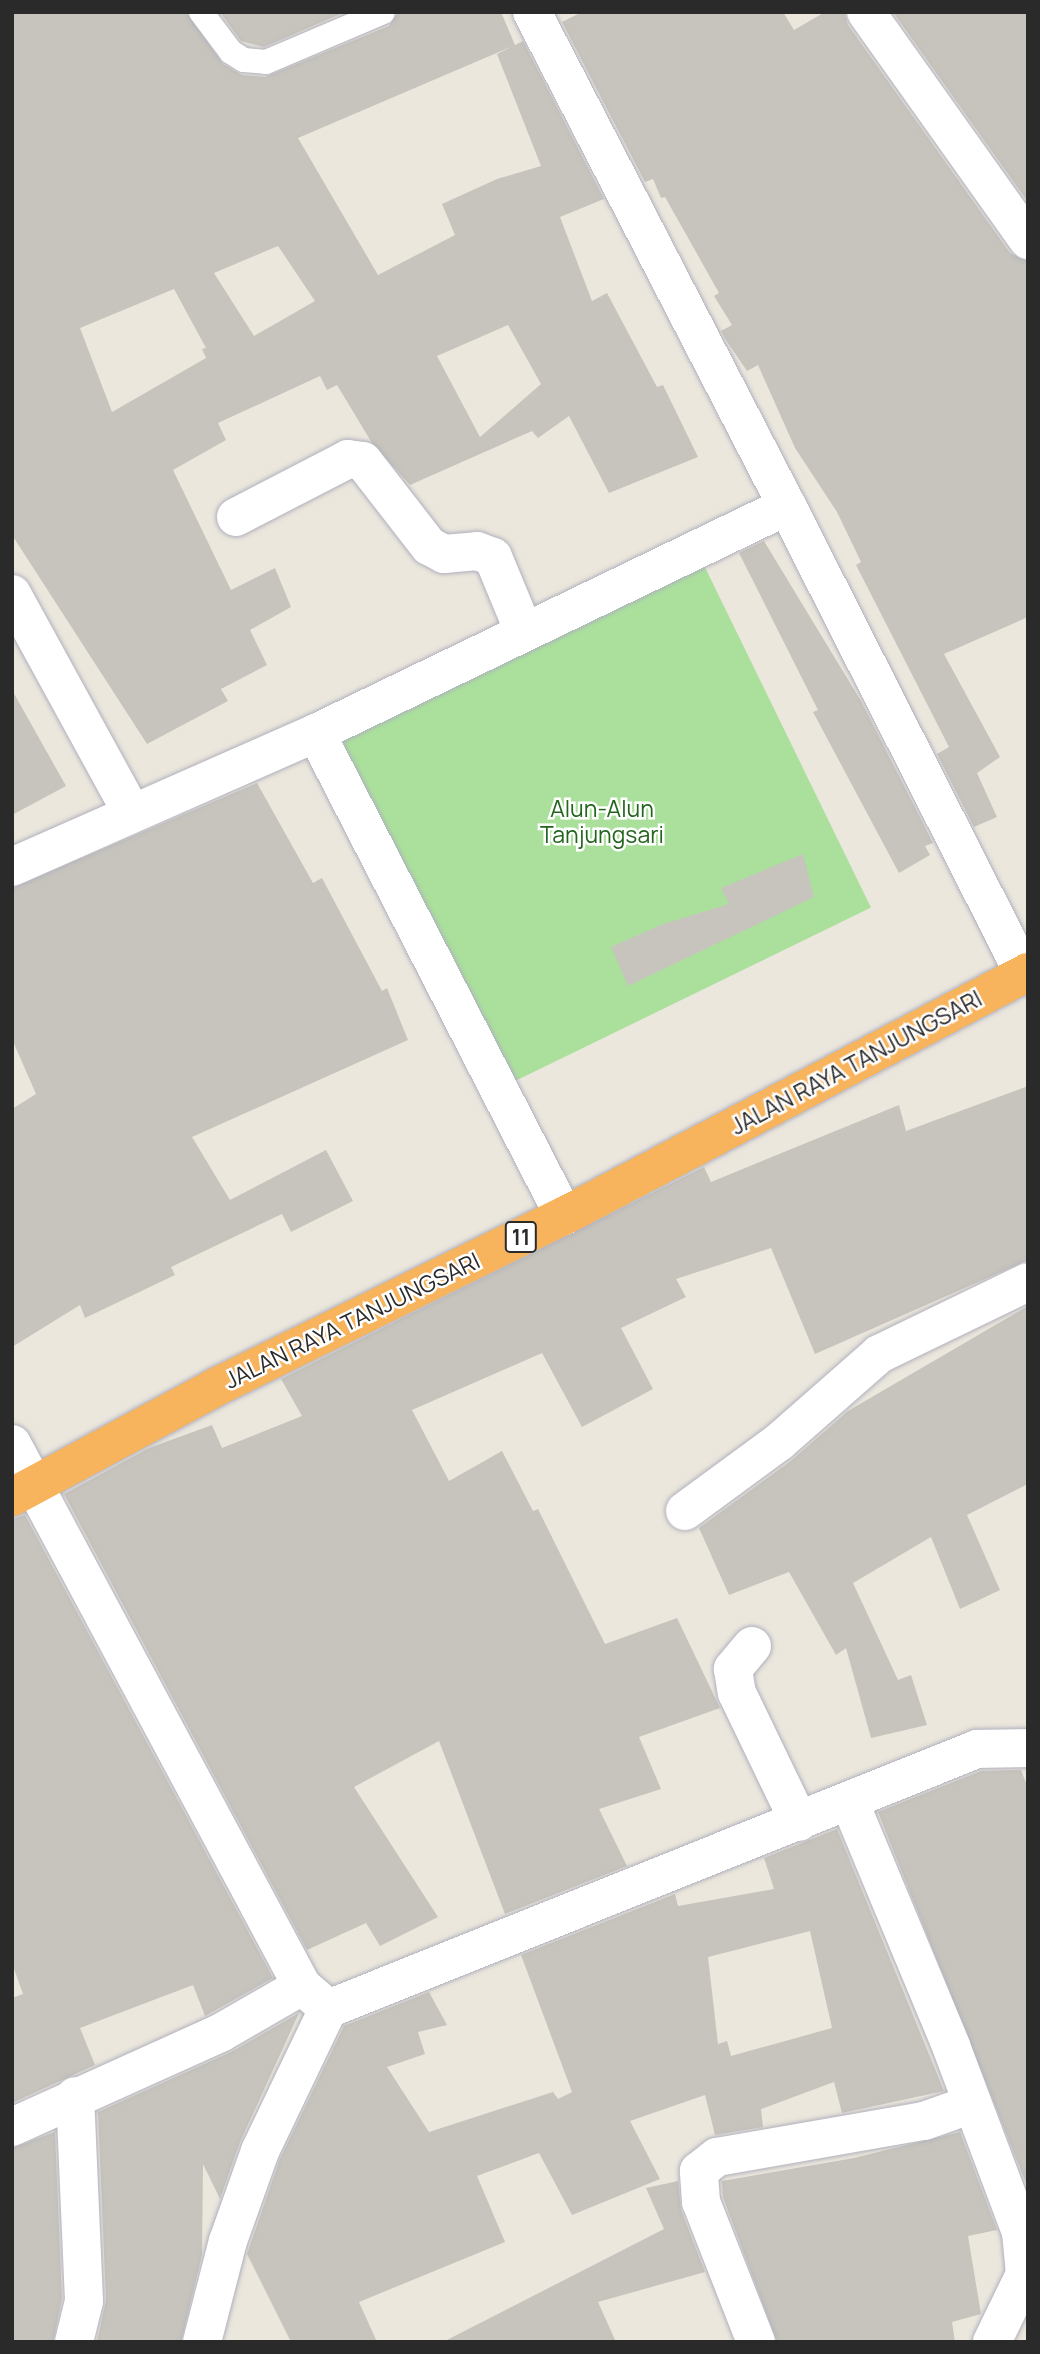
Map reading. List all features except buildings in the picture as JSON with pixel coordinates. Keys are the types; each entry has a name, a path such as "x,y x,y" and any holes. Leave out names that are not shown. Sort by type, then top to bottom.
{"highway":[{"name":"JALAN RAYA TANJUNGSARI","path":"23,1491 216,1387 564,1216 1026,976"}],"street":[{"path":"532,12 1026,976"},
{"path":"866,12 1028,240"},
{"path":"236,517 348,459 363,461 429,546 444,554 477,551 493,557 524,632"},
{"path":"12,867 131,811 316,733 787,506"},
{"path":"12,594 131,811"},
{"path":"316,733 564,1216"},
{"path":"685,1511 779,1442 879,1354 1028,1282"},
{"path":"12,1444 23,1491 315,1997 228,2241 202,2342"},
{"path":"752,1646 733,1669 737,1693 799,1822"},
{"path":"12,2127 75,2096 222,2032 850,1803 977,1749 1028,1748"},
{"path":"850,1803 1012,2201 1025,2255 1025,2274 992,2342"},
{"path":"74,2342 84,2301 75,2096"},
{"path":"756,2342 701,2202 699,2171 717,2157 924,2121 972,2104"}],"lane":[{"path":"201,12 231,52 244,60 266,62 383,12"}],"green space":[{"name":"Alun-Alun Tanjungsari","path":"700,557 871,908 503,1087 332,736"}]}
